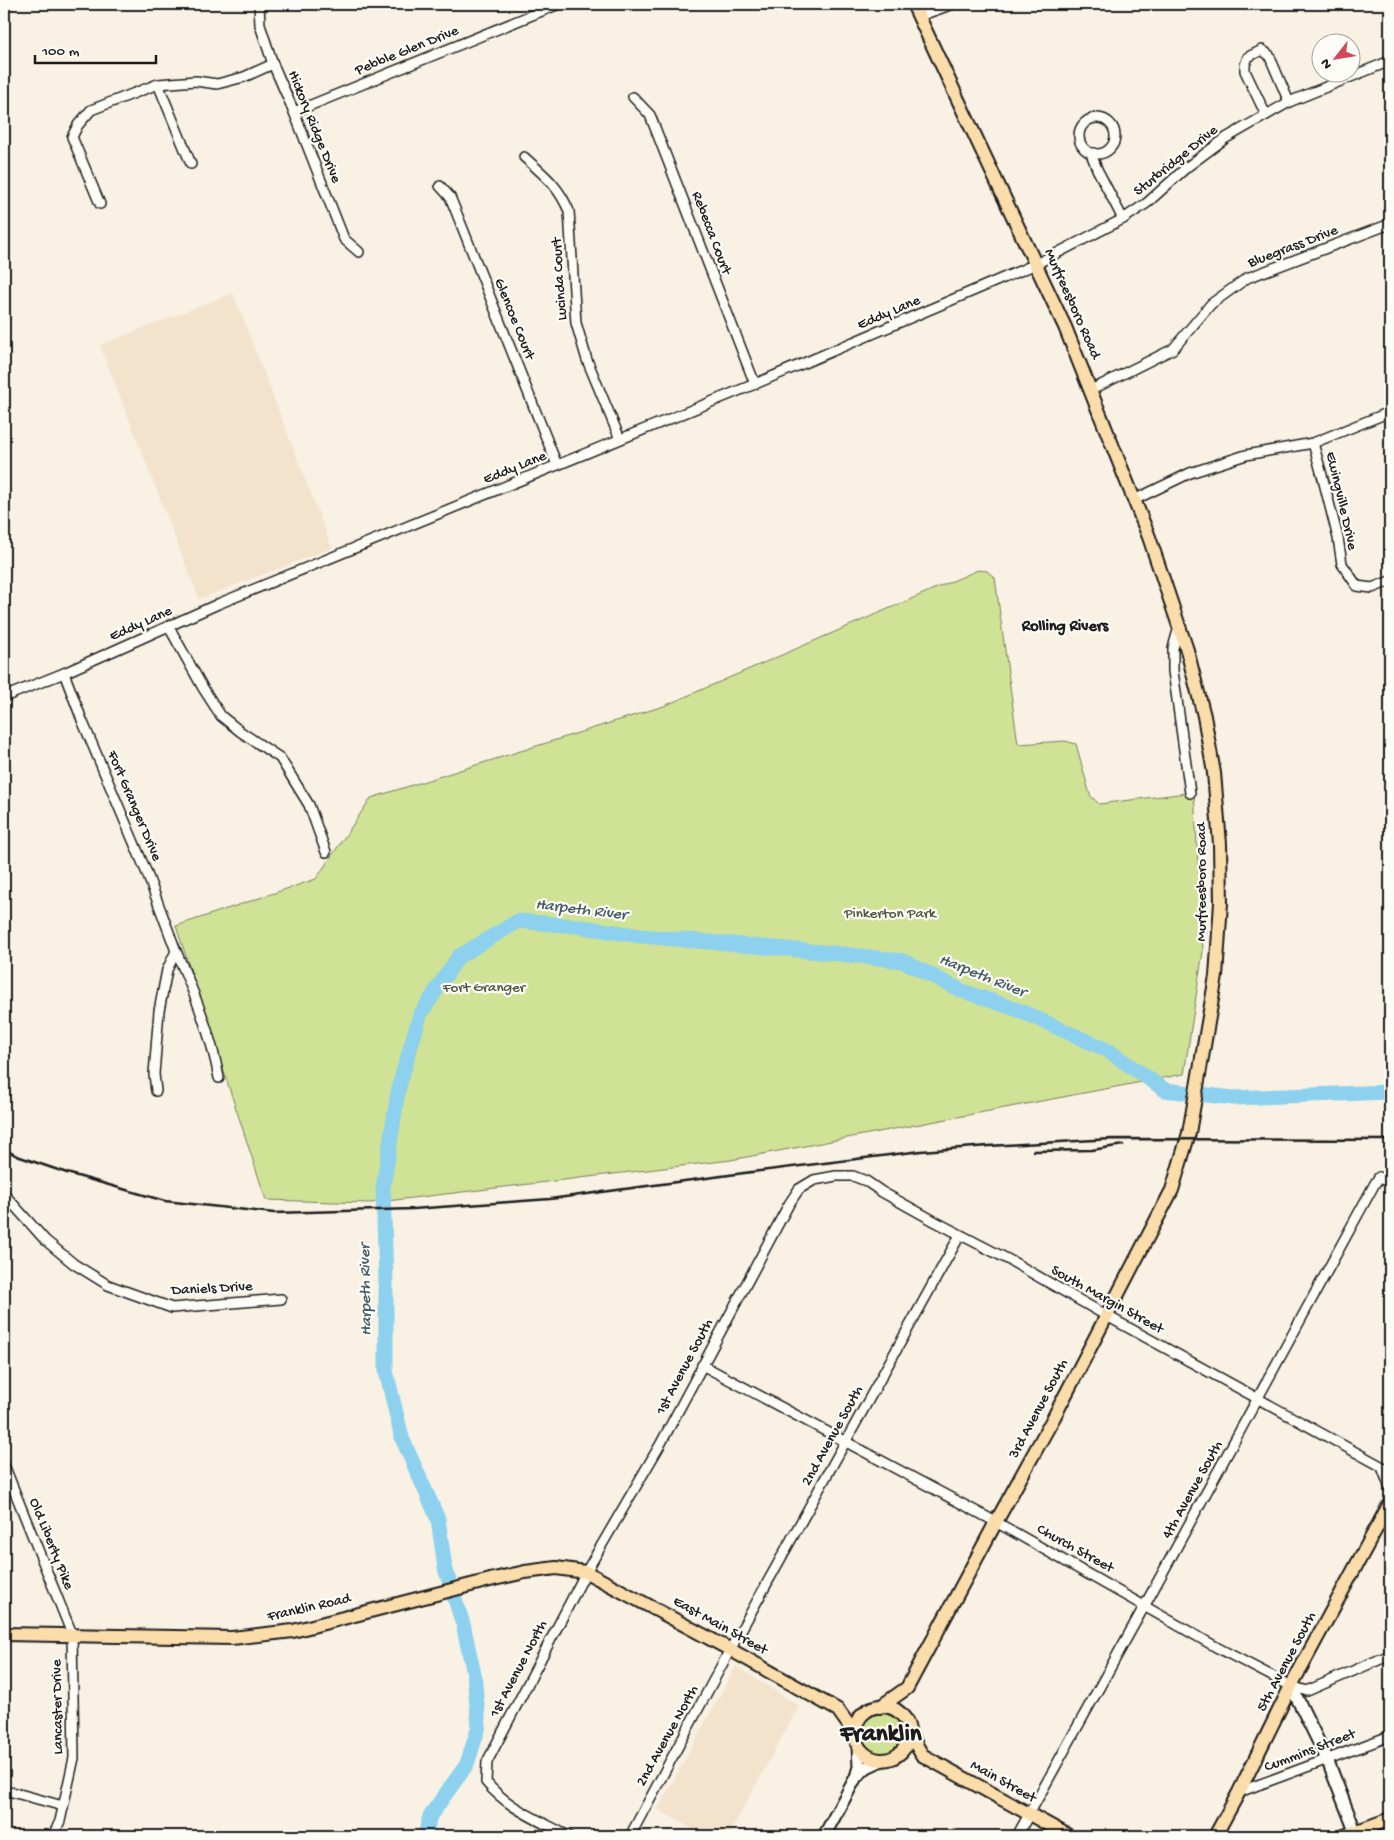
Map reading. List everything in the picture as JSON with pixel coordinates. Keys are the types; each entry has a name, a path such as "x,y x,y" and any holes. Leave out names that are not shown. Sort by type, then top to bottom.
{"main road":[{"name":"Murfreesboro Road","path":"913,4 1036,264 1092,390 1136,499 1180,627 1206,726 1214,773 1220,844 1221,903 1216,976 1188,1136"},
{"name":"3rd Avenue South","path":"908,1729 907,1688 1108,1316 1172,1190 1188,1136"},
{"name":"5th Avenue South","path":"1215,1836 1239,1792 1291,1686 1390,1503"},
{"name":"Franklin Road","path":"4,1634 232,1638 262,1635 293,1631 525,1572 556,1568 586,1572"},
{"name":"East Main Street","path":"586,1572 838,1710 866,1712"},
{"path":"1291,1686 1327,1759 1352,1835 1390,1819"},
{"name":"3rd Avenue South","path":"880,1707 907,1688"},
{"path":"824,1836 856,1777 860,1761 857,1740 858,1723 866,1712 880,1707 896,1710 903,1716 922,1756 896,1757 882,1760 867,1767 856,1777"},
{"name":"East Main Street","path":"838,1710 857,1740"},
{"path":"896,1757 907,1744 908,1729"},
{"path":"857,1740 868,1756 882,1760"},
{"name":"Main Street","path":"922,1756 1068,1836"}],"street":[{"name":"Hickory Ridge Drive","path":"259,4 260,25 273,64 344,239 359,252"},
{"name":"Pebble Glen Drive","path":"294,112 559,4"},
{"path":"919,16 953,4"},
{"path":"1266,115 1245,71 1248,57 1262,50 1269,55 1289,102"},
{"name":"Sturbridge Drive","path":"1036,264 1123,219 1148,202 1187,167 1226,138 1266,115 1289,102 1390,61"},
{"path":"100,204 72,137 78,125 90,110 158,84 196,81 217,84 244,78 273,64"},
{"path":"158,84 191,164"},
{"name":"Rebecca Court","path":"633,96 650,115 755,384"},
{"path":"1092,119 1103,119 1112,126 1115,138 1110,148 1105,152 1094,153 1082,144 1080,139 1081,129 1083,124 1092,119"},
{"path":"1094,153 1092,156 1097,169 1123,219"},
{"name":"Lucinda Court","path":"524,157 554,184 564,198 569,211 576,323 587,360 620,439"},
{"name":"Glencoe Court","path":"440,186 450,197 558,465"},
{"name":"Bluegrass Drive","path":"1092,390 1174,349 1211,304 1247,278 1390,224"},
{"name":"Eddy Lane","path":"4,697 64,673 218,604 755,384 1036,264"},
{"name":"Ewingville Drive","path":"1136,499 1190,473 1246,456 1313,443 1390,412"},
{"name":"Ewingville Drive","path":"1313,443 1338,538 1342,564 1357,586 1372,588 1390,581"},
{"path":"169,627 221,716 280,758 309,805 326,852"},
{"path":"1180,627 1173,648 1173,671 1190,794"},
{"name":"Fort Granger Drive","path":"64,673 146,870 176,952 198,1002 214,1050 219,1078"},
{"path":"156,1090 154,1074 159,1011 167,970 176,952"},
{"name":"South Margin Street","path":"814,1180 836,1176 853,1176 866,1181 882,1192 1013,1262 1386,1469 1390,1488"},
{"name":"4th Avenue South","path":"1017,1836 1380,1177 1390,1183"},
{"name":"1st Avenue South","path":"586,1572 660,1445 789,1204 799,1189 814,1180"},
{"name":"Daniels Drive","path":"4,1194 45,1240 74,1264 108,1285 172,1308 281,1299"},
{"name":"2nd Avenue South","path":"731,1650 960,1235"},
{"name":"Church Street","path":"702,1365 996,1522 1218,1648 1291,1686"},
{"name":"Old Liberty Pike","path":"4,1465 72,1634"},
{"name":"1st Avenue North","path":"568,1836 515,1808 497,1795 486,1782 487,1762 586,1572"},
{"name":"Lancaster Drive","path":"53,1836 60,1821 74,1758 72,1634"},
{"name":"2nd Avenue North","path":"630,1836 731,1650"},
{"path":"1291,1686 1307,1691 1390,1655"},
{"name":"Cummins Street","path":"1239,1792 1390,1736"},
{"path":"12,1792 63,1806"}],"shaded area":[{"path":"233,293 332,548 199,599 100,345"},
{"path":"736,1666 799,1706 728,1836 704,1836 658,1809"}],"green space":[{"path":"978,570 987,571 995,578 1018,744 1065,741 1076,744 1090,795 1099,804 1194,792 1203,951 1184,1074 731,1160 370,1203 266,1200 176,926 316,879 371,798 664,706"},
{"path":"882,1714 897,1720 903,1735 897,1750 882,1756 867,1750 861,1735 867,1720"}],"waterway":[{"name":"Harpeth River","path":"425,1836 430,1816 467,1764 479,1726 474,1674 463,1624 445,1568 438,1519 402,1438 386,1371 383,1188 399,1086 420,1015 458,957 518,921 576,926 641,936 903,961 960,990 1018,1010 1107,1050 1165,1090 1233,1098 1390,1092"}],"railway":[{"path":"4,1149 17,1156 67,1173 165,1201 274,1213 413,1209 550,1199 921,1151 988,1146 1112,1139 1390,1140"},
{"path":"1033,1151 1092,1150 1123,1145"}],"district":[{"name":"Rolling Rivers","path":"1065,627"},
{"name":"Franklin","path":"881,1735"}],"park label":[{"name":"Pinkerton Park","path":"890,914"},
{"name":"Fort Granger","path":"484,988"}]}
